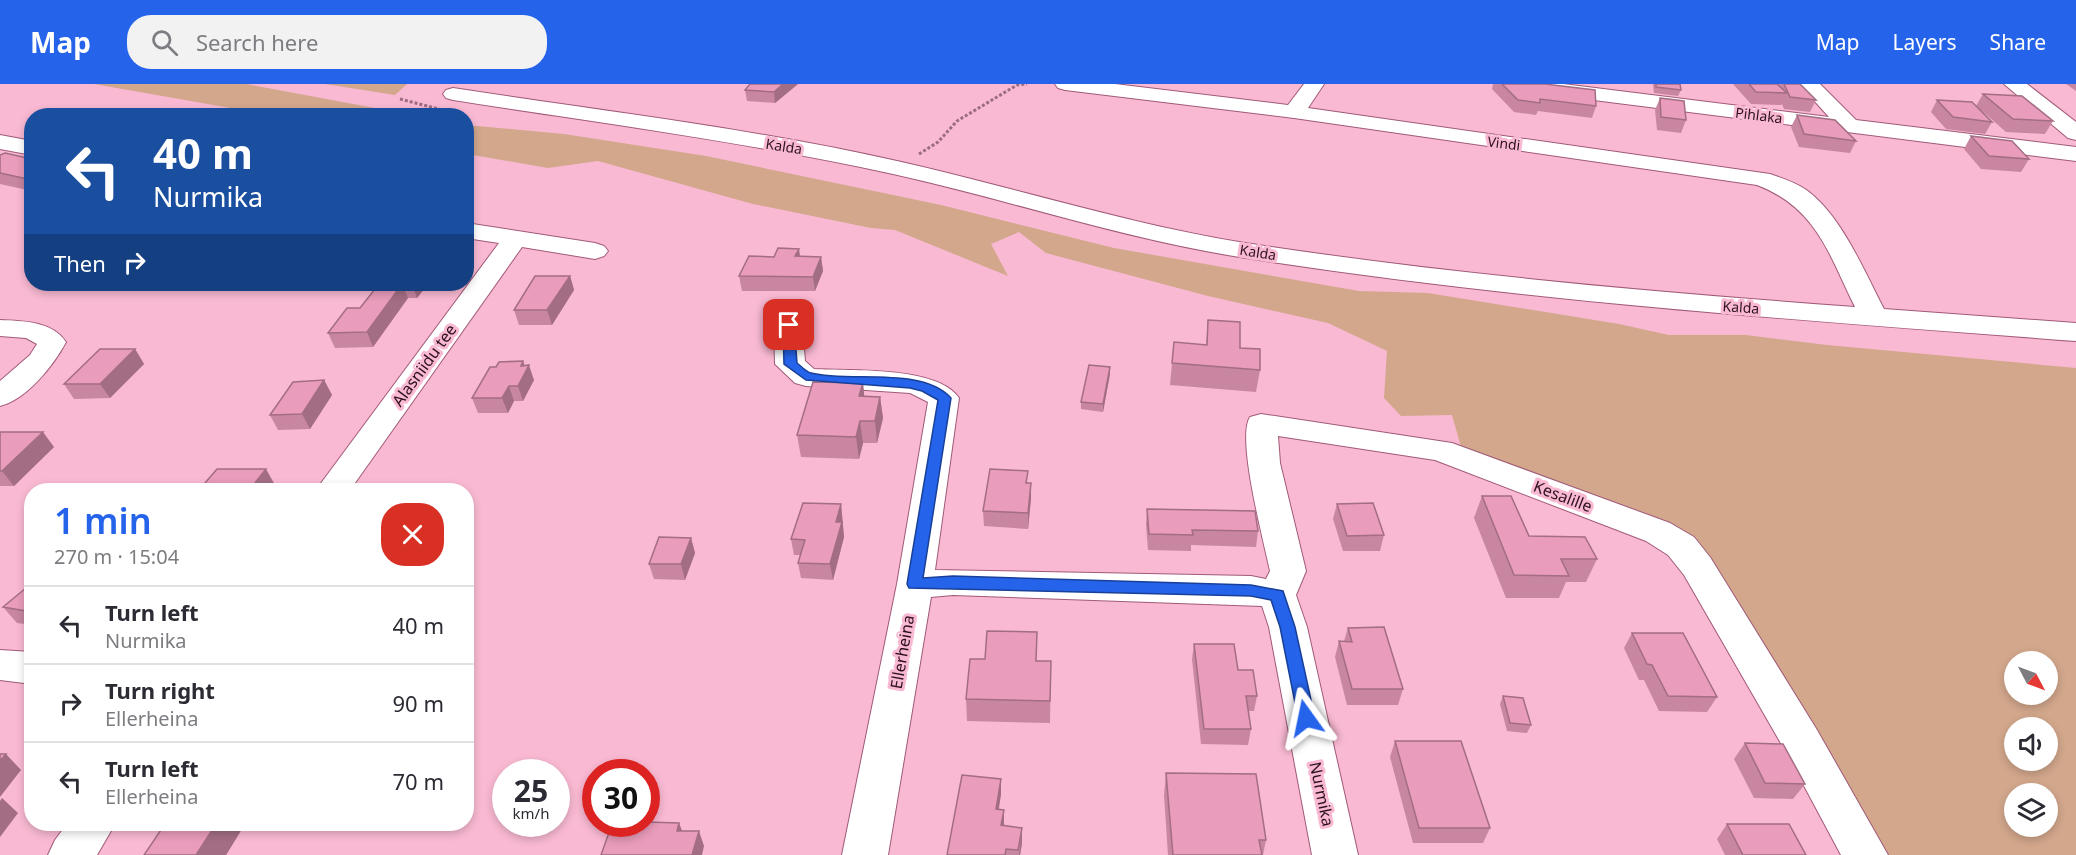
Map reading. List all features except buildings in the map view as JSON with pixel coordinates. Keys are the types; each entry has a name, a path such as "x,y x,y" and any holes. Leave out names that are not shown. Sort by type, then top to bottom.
{"street":[{"name":"Vindi","path":"1065,84 1294,112 1762,179 1786,188 1799,196 1821,218 1874,316"},
{"path":"1294,112 1314,84"},
{"name":"Pihlaka","path":"1514,84 2076,154"},
{"path":"1809,84 1851,126"},
{"path":"2014,84 2076,133"},
{"name":"Kalda","path":"459,89 804,149 898,168 1140,228 1242,250 1456,280 1663,302 2076,332"},
{"path":"0,142 24,146"},
{"path":"474,231 595,251"},
{"name":"Alasniidu tee","path":"338,483 515,239"},
{"name":"Ellerheina","path":"789,325 790,364 806,377 910,384 926,388 944,398 915,584 865,855"},
{"path":"0,328 23,329 44,334 52,342 42,360 0,397"},
{"name":"Kesalille","path":"1277,595 1288,571 1264,463 1261,424 1442,450 1658,532 1681,546 1696,566 1802,742 1865,855"},
{"path":"915,584 953,582 1239,590 1277,595"},
{"name":"Nurmika","path":"1277,595 1288,627 1335,855"},
{"path":"0,665 24,667"},
{"path":"71,855 88,831"}],"path":[{"path":"898,168 938,142 957,121 1017,85 1027,84"}],"shaded area":[{"path":"94,84 246,84 375,108 230,108"},
{"path":"325,84 407,84 395,95"},
{"path":"474,126 564,134 706,156 941,205 1114,248 1359,291 1428,293 1619,324 1669,335 1746,335 1827,345 2076,368 2076,855 1886,855 1694,541 1461,447 1452,415 1401,416 1384,398 1387,351 1328,323 1208,296 1046,253 1019,232 991,244 1008,276 895,230 871,228 753,204 598,161 548,168 474,155"}],"route":[{"path":"789,325 790,364 806,377 910,384 926,388 944,398 915,584 953,582 1251,590 1277,595 1288,627 1306,718"}]}
